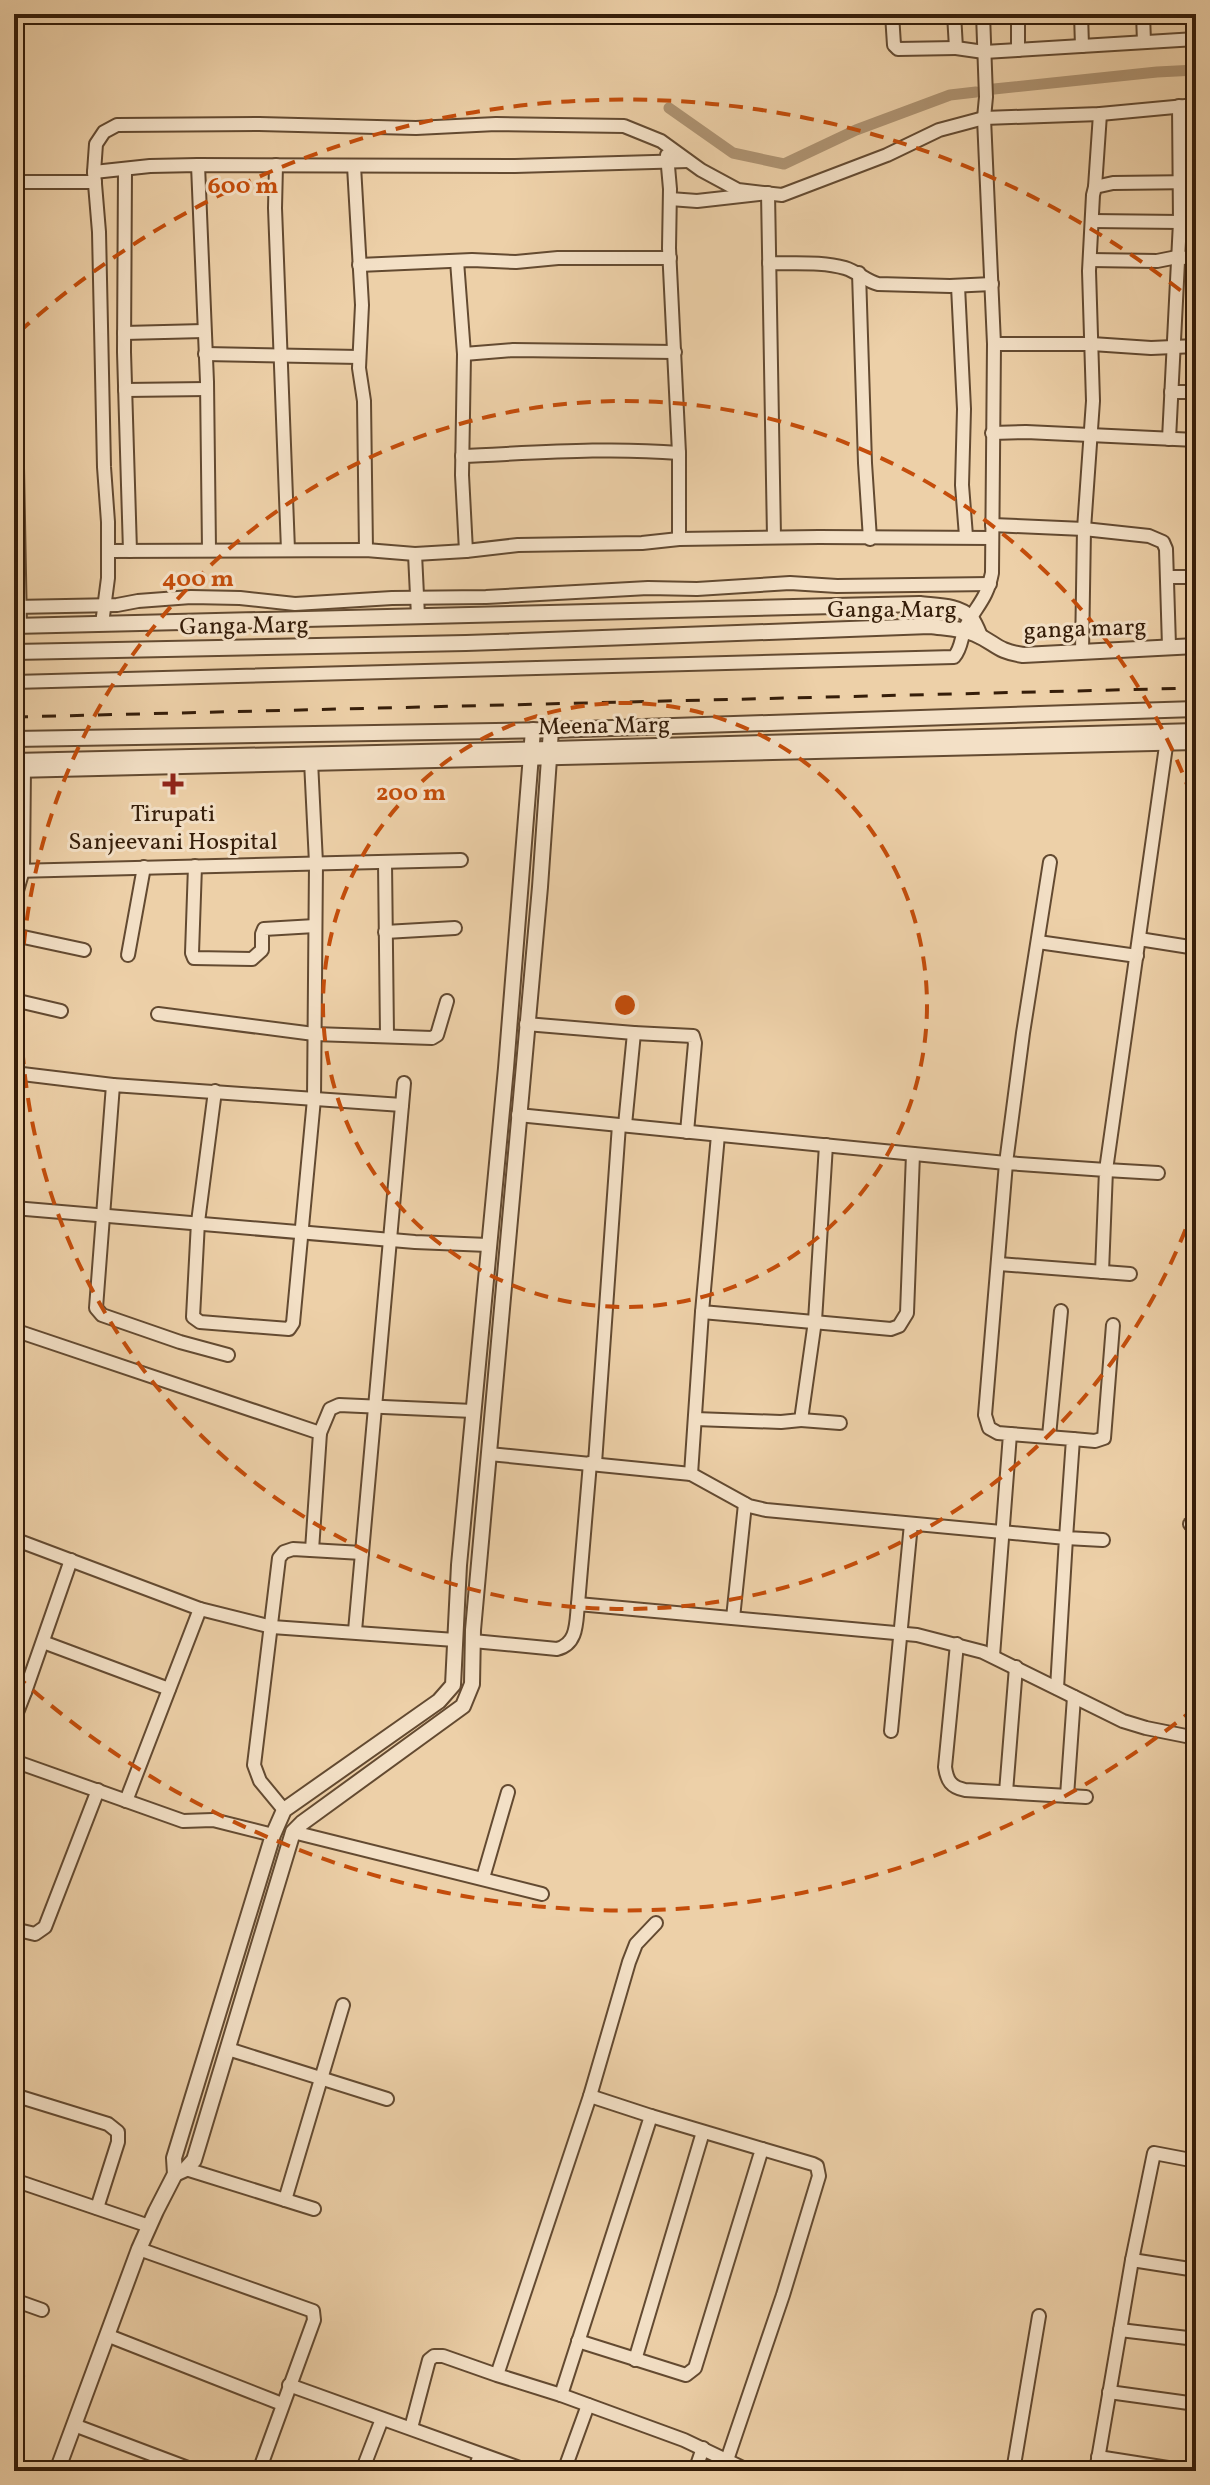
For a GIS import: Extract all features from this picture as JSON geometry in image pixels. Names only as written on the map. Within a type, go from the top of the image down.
[{"type":"street","points":[[892,14],[894,45],[898,49],[956,48],[984,52],[1196,39]]},
{"type":"street","points":[[954,14],[956,48]]},
{"type":"street","points":[[14,682],[954,657],[990,584],[994,344],[984,118],[983,14]]},
{"type":"street","points":[[1018,14],[1018,50]]},
{"type":"street","points":[[1081,14],[1082,46]]},
{"type":"street","points":[[1143,14],[1144,42]]},
{"type":"street","points":[[102,624],[108,551],[99,232],[94,177],[96,144],[104,132],[117,125],[259,124],[416,128],[496,124],[624,126],[666,144],[688,161],[738,190],[782,195],[887,155],[939,130],[984,118],[1100,114],[1196,105]]},
{"type":"street","points":[[1169,439],[1180,222],[1179,106]]},
{"type":"street","points":[[1082,652],[1084,529],[1093,401],[1090,260],[1100,114]]},
{"type":"street","points":[[666,144],[679,453],[679,539]]},
{"type":"street","points":[[14,182],[94,177],[125,169],[198,165],[515,166],[688,161]]},
{"type":"street","points":[[198,165],[207,389],[209,549]]},
{"type":"street","points":[[276,165],[288,550]]},
{"type":"street","points":[[354,166],[362,305],[359,368],[364,401],[366,550]]},
{"type":"street","points":[[125,169],[124,333],[130,551]]},
{"type":"street","points":[[1095,187],[1113,183],[1196,182]]},
{"type":"street","points":[[670,199],[697,201],[768,193]]},
{"type":"street","points":[[768,193],[774,537]]},
{"type":"street","points":[[1092,221],[1180,222]]},
{"type":"street","points":[[359,265],[516,262],[558,258],[670,258]]},
{"type":"street","points":[[1090,260],[1196,259]]},
{"type":"street","points":[[457,261],[464,354],[462,456],[466,551]]},
{"type":"street","points":[[769,263],[833,265],[859,273],[869,282],[878,284],[992,284]]},
{"type":"street","points":[[859,273],[870,539]]},
{"type":"street","points":[[958,286],[966,536]]},
{"type":"street","points":[[14,309],[17,626]]},
{"type":"street","points":[[124,333],[204,331]]},
{"type":"street","points":[[994,344],[1092,344],[1151,348],[1196,346]]},
{"type":"street","points":[[464,354],[513,350],[675,352]]},
{"type":"street","points":[[205,354],[359,357]]},
{"type":"street","points":[[125,390],[207,389]]},
{"type":"street","points":[[1171,392],[1196,392]]},
{"type":"street","points":[[992,433],[1196,440]]},
{"type":"street","points":[[462,456],[591,449],[679,453]]},
{"type":"street","points":[[108,551],[366,550],[415,554],[518,545],[774,537],[870,539],[1084,529],[1163,542],[1166,549],[1169,646]]},
{"type":"street","points":[[415,554],[418,616]]},
{"type":"street","points":[[1167,577],[1196,577]]},
{"type":"street","points":[[17,607],[117,605],[191,597],[295,604],[790,583],[837,586],[990,584]]},
{"type":"street","name":"Ganga Marg","points":[[17,626],[920,604],[951,607],[980,636]]},
{"type":"street","name":"Ganga Marg","points":[[14,652],[466,643],[968,624]]},
{"type":"street","name":"ganga marg","points":[[980,636],[995,648],[1023,655],[1196,646]]},
{"type":"street","name":"Meena Marg","points":[[19,739],[551,730],[1196,709]]},
{"type":"street","points":[[1102,1272],[1106,1170],[1167,738],[1167,710]]},
{"type":"street","points":[[314,2209],[181,2172],[174,2158],[273,1835],[284,1810],[439,1701],[453,1685],[459,1565],[533,730]]},
{"type":"street","points":[[57,2471],[149,2226],[181,2172],[194,2160],[293,1832],[463,1706],[472,1684],[473,1641],[551,730]]},
{"type":"street","name":"Meena Marg","points":[[19,766],[1167,738],[1196,731]]},
{"type":"street","points":[[215,1091],[198,1222],[193,1317],[200,1322],[284,1330],[292,1327],[293,1323],[314,1099],[316,863],[310,735]]},
{"type":"street","points":[[1167,738],[1196,743]]},
{"type":"street","points":[[14,901],[18,871],[19,739]]},
{"type":"street","points":[[18,871],[461,860]]},
{"type":"street","points":[[385,862],[387,1035]]},
{"type":"street","points":[[1050,862],[1006,1163],[985,1419],[989,1428],[1010,1434],[1095,1441],[1104,1438],[1113,1325]]},
{"type":"street","points":[[195,866],[194,958],[252,959],[262,950],[264,929],[315,926]]},
{"type":"street","points":[[128,955],[144,867]]},
{"type":"street","points":[[385,932],[455,928]]},
{"type":"street","points":[[14,935],[84,950]]},
{"type":"street","points":[[1139,939],[1196,948]]},
{"type":"street","points":[[1038,942],[1137,956]]},
{"type":"street","points":[[14,1000],[61,1011]]},
{"type":"street","points":[[158,1014],[314,1034],[432,1038],[437,1035],[447,1001]]},
{"type":"street","points":[[526,1024],[693,1036],[695,1043],[687,1132]]},
{"type":"street","points":[[14,1539],[200,1609],[272,1627],[557,1649],[570,1644],[575,1633],[593,1463],[622,1125],[634,1033]]},
{"type":"street","points":[[14,1073],[113,1085],[402,1105]]},
{"type":"street","points":[[355,1631],[404,1083]]},
{"type":"street","points":[[113,1085],[96,1308],[102,1315],[228,1355]]},
{"type":"street","points":[[518,1115],[1006,1163],[1158,1173]]},
{"type":"street","points":[[691,1474],[718,1135]]},
{"type":"street","points":[[801,1420],[815,1321],[826,1145]]},
{"type":"street","points":[[702,1312],[891,1329],[899,1326],[907,1313],[913,1154]]},
{"type":"street","points":[[14,1208],[488,1245]]},
{"type":"street","points":[[999,1264],[1130,1274]]},
{"type":"street","points":[[1049,1436],[1061,1311]]},
{"type":"street","points":[[14,1330],[320,1433]]},
{"type":"street","points":[[312,1550],[320,1433],[330,1409],[335,1406],[376,1405],[473,1411]]},
{"type":"street","points":[[695,1419],[840,1423]]},
{"type":"street","points":[[993,1656],[1010,1434]]},
{"type":"street","points":[[1057,1688],[1073,1439]]},
{"type":"street","points":[[489,1454],[691,1474],[745,1504],[766,1510],[1103,1540]]},
{"type":"street","points":[[733,1618],[745,1504]]},
{"type":"street","points":[[891,1731],[911,1524]]},
{"type":"street","points":[[284,1810],[260,1781],[254,1765],[279,1558],[293,1549],[362,1553]]},
{"type":"street","points":[[14,1720],[20,1690],[43,1642],[71,1560]]},
{"type":"street","points":[[578,1604],[900,1634],[957,1644],[993,1656],[1134,1724],[1196,1738]]},
{"type":"street","points":[[126,1801],[200,1609]]},
{"type":"street","points":[[43,1642],[169,1689]]},
{"type":"street","points":[[957,1644],[946,1777],[956,1788],[1086,1797]]},
{"type":"street","points":[[1006,1792],[1016,1667]]},
{"type":"street","points":[[1067,1796],[1074,1697]]},
{"type":"street","points":[[14,1761],[183,1821],[213,1820],[273,1835]]},
{"type":"street","points":[[14,1929],[35,1934],[45,1927],[98,1790]]},
{"type":"street","points":[[483,1878],[508,1792]]},
{"type":"street","points":[[293,1832],[542,1894]]},
{"type":"street","points":[[497,2375],[590,2096],[629,1962],[636,1944],[656,1923]]},
{"type":"street","points":[[285,2200],[343,2005]]},
{"type":"street","points":[[228,2049],[387,2099]]},
{"type":"street","points":[[14,2095],[108,2124],[118,2132],[118,2142],[97,2208]]},
{"type":"street","points":[[590,2096],[817,2166],[819,2176],[783,2295],[727,2460]]},
{"type":"street","points":[[561,2395],[651,2116]]},
{"type":"street","points":[[635,2360],[703,2132]]},
{"type":"street","points":[[578,2341],[686,2375],[695,2368],[762,2149]]},
{"type":"street","points":[[1096,2471],[1132,2260],[1154,2153],[1196,2161]]},
{"type":"street","points":[[14,2180],[149,2226]]},
{"type":"street","points":[[139,2249],[313,2311],[314,2320],[259,2471]]},
{"type":"street","points":[[1132,2260],[1196,2270]]},
{"type":"street","points":[[14,2300],[42,2310]]},
{"type":"street","points":[[1013,2471],[1039,2316]]},
{"type":"street","points":[[1120,2330],[1196,2339]]},
{"type":"street","points":[[109,2336],[282,2404]]},
{"type":"street","points":[[411,2428],[429,2360],[434,2356],[443,2356],[561,2395],[703,2448],[749,2471]]},
{"type":"street","points":[[289,2385],[528,2471]]},
{"type":"street","points":[[1109,2392],[1196,2404]]},
{"type":"street","points":[[564,2471],[588,2405]]},
{"type":"street","points":[[362,2471],[382,2419]]},
{"type":"street","points":[[74,2425],[196,2471]]},
{"type":"street","points":[[695,2471],[703,2448]]},
{"type":"street","points":[[474,2471],[480,2455]]},
{"type":"street","points":[[1098,2457],[1187,2471]]},
{"type":"waterway","points":[[994,89],[1196,70]]},
{"type":"waterway","points":[[669,108],[733,153],[784,164],[856,130],[950,95],[976,92]]},
{"type":"railway","points":[[14,717],[1196,688]]},
{"type":"place","name":"Tirupati Sanjeevani Hospital","points":[[173,784]]}]
